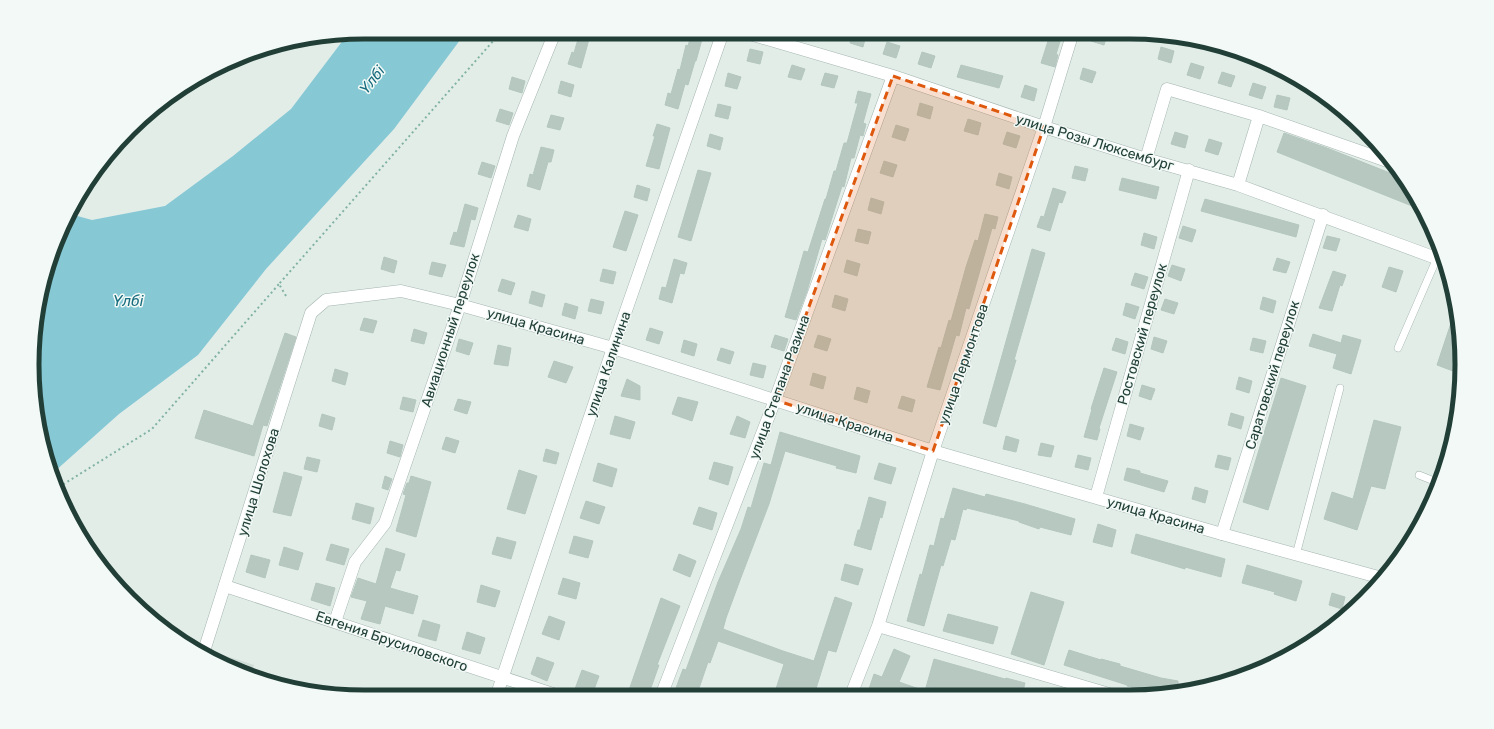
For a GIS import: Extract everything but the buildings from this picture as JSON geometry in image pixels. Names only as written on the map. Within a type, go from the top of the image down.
[{"type":"street","name":"Авиационный переулок","points":[[335,622],[355,562],[385,523],[460,305],[512,136],[552,39]]},
{"type":"street","name":"улица Калинина","points":[[498,690],[613,348],[721,39]]},
{"type":"street","name":"улица Розы Люксембург","points":[[767,39],[893,76],[1044,128],[1238,185],[1323,215],[1438,259]]},
{"type":"street","name":"улица Лермонтова","points":[[853,690],[878,626],[933,451],[1044,128],[1071,39]]},
{"type":"street","name":"улица Степана Разина","points":[[663,690],[775,400],[893,76]]},
{"type":"street","points":[[1146,159],[1167,89],[1259,116],[1383,160]]},
{"type":"street","points":[[1238,185],[1259,116]]},
{"type":"street","name":"Ростовский переулок","points":[[1096,497],[1189,170]]},
{"type":"street","name":"Саратовский переулок","points":[[1222,534],[1323,215]]},
{"type":"street","name":"улица Красина","points":[[311,313],[326,300],[401,291],[460,305],[613,348],[933,451],[1296,555],[1376,576]]},
{"type":"street","name":"улица Шолохова","points":[[205,648],[311,313]]},
{"type":"street","name":"Евгения Брусиловского","points":[[225,586],[540,690]]},
{"type":"street","points":[[878,626],[1096,690]]},
{"type":"lane","points":[[1398,348],[1439,263]]},
{"type":"lane","points":[[1296,555],[1340,388]]},
{"type":"lane","points":[[1419,475],[1433,481]]},
{"type":"path","points":[[62,485],[152,429],[495,39]]},
{"type":"path","points":[[279,284],[286,296]]},
{"type":"highlighted area","points":[[893,76],[1044,127],[933,451],[775,400]]},
{"type":"shaded area","points":[[220,654],[254,665],[253,670],[240,665],[220,655]]},
{"type":"water","name":"Үлбі","points":[[461,39],[394,129],[266,269],[198,355],[119,414],[56,470],[45,428],[42,407],[39,364],[40,343],[45,301],[50,280],[64,240],[76,216],[92,220],[165,206],[233,156],[291,109],[343,40]]}]
